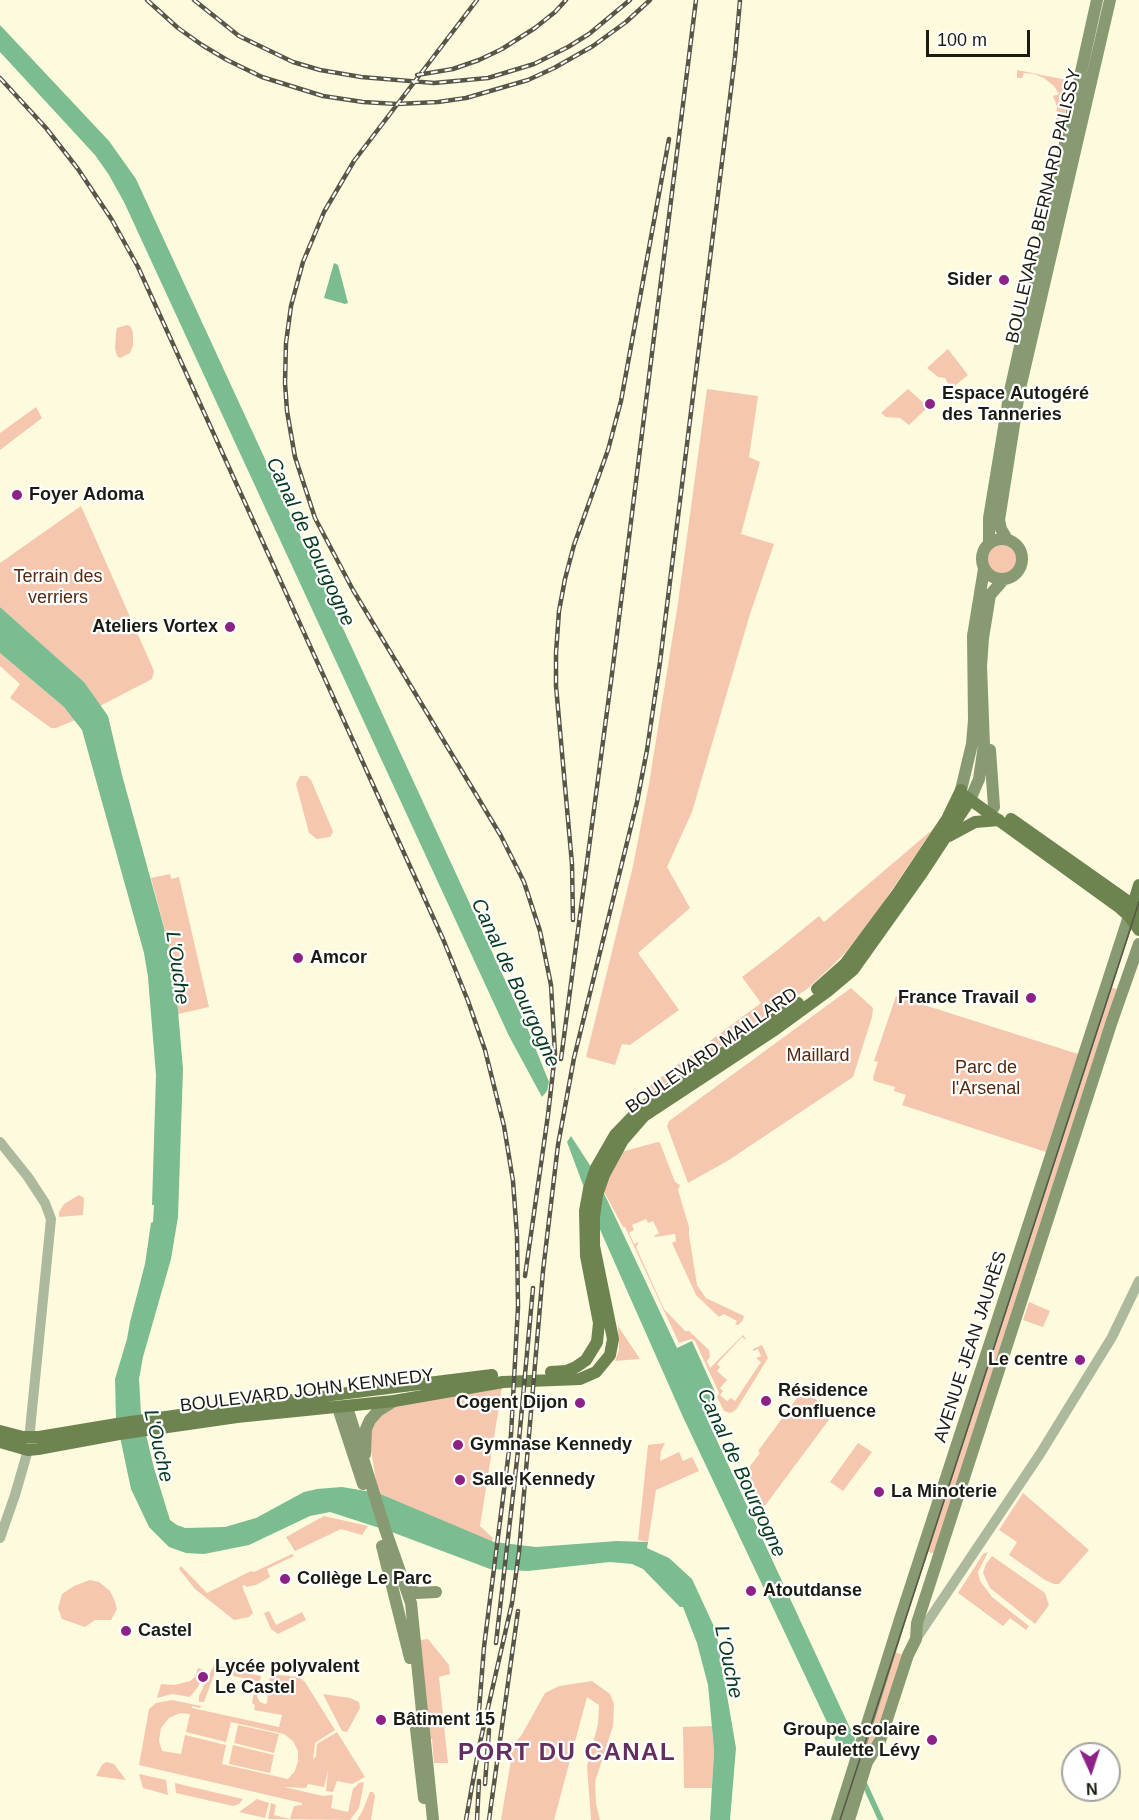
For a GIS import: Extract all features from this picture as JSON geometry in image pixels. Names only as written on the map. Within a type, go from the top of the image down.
[{"type":"main road","name":"BOULEVARD BERNARD PALISSY","points":[[1010,416],[1097,0]]},
{"type":"main road","name":"BOULEVARD BERNARD PALISSY","points":[[1010,416],[1110,0]]},
{"type":"main road","points":[[968,794],[982,770],[985,731],[981,666],[990,595],[1004,579],[1017,573],[1022,563],[1021,551],[1018,546],[1007,539],[1001,530],[999,520],[1010,416]]},
{"type":"main road","points":[[989,542],[989,518],[1010,416]]},
{"type":"main road","points":[[1004,579],[992,577],[984,569],[982,552],[989,542],[998,538],[1007,539]]},
{"type":"main road","points":[[968,794],[974,720],[973,636],[984,569]]},
{"type":"main road","points":[[985,731],[989,748],[994,807]]},
{"type":"main road","points":[[968,794],[994,807],[1134,911],[1139,930]]},
{"type":"main road","points":[[968,794],[999,820],[1134,911]]},
{"type":"main road","name":"BOULEVARD MAILLARD","points":[[554,1376],[586,1360],[597,1342],[599,1323],[593,1268],[584,1241],[584,1218],[589,1189],[596,1168],[615,1135],[641,1108],[663,1098],[849,967],[944,839],[968,794]]},
{"type":"main road","name":"BOULEVARD MAILLARD","points":[[849,967],[954,807],[968,794]]},
{"type":"main road","name":"BOULEVARD MAILLARD","points":[[944,839],[975,822],[999,820]]},
{"type":"main road","name":"AVENUE JEAN JAURÈS","points":[[837,1820],[896,1630],[1134,911],[1139,885]]},
{"type":"main road","name":"AVENUE JEAN JAURÈS","points":[[849,1820],[867,1762],[880,1741],[908,1654],[916,1640],[916,1623],[1139,944]]},
{"type":"main road","name":"BOULEVARD JOHN KENNEDY","points":[[29,1444],[335,1394],[503,1374],[554,1376]]},
{"type":"main road","name":"BOULEVARD JOHN KENNEDY","points":[[144,1425],[280,1412],[342,1412],[487,1384],[554,1376]]},
{"type":"main road","points":[[342,1412],[359,1399],[394,1394],[407,1385]]},
{"type":"main road","points":[[280,1412],[296,1405],[330,1399],[335,1394],[342,1412],[380,1528],[410,1662],[426,1820]]},
{"type":"main road","points":[[369,1492],[364,1461],[366,1429],[378,1411],[394,1401]]},
{"type":"main road","points":[[342,1412],[364,1461]]},
{"type":"main road","points":[[1,1441],[32,1445],[77,1436],[87,1429]]},
{"type":"main road","name":"BOULEVARD JOHN KENNEDY","points":[[29,1444],[55,1435],[87,1429],[118,1429]]},
{"type":"main road","points":[[0,1431],[29,1444]]},
{"type":"main road","points":[[380,1528],[411,1603],[434,1820]]},
{"type":"main road","points":[[404,1583],[417,1593],[436,1592]]},
{"type":"main road","points":[[398,1610],[411,1603]]},
{"type":"main road","points":[[398,1610],[409,1626],[416,1653]]},
{"type":"main road","points":[[896,1630],[909,1634],[916,1640]]},
{"type":"street","points":[[0,1142],[28,1177],[45,1203],[51,1219],[29,1444],[0,1538]]},
{"type":"street","points":[[916,1640],[1040,1454],[1112,1337],[1139,1281]]},
{"type":"street","points":[[32,1419],[46,1432],[55,1435]]},
{"type":"street","points":[[1,1441],[14,1452],[22,1468]]},
{"type":"green space","points":[[1017,70],[1072,81],[1063,122],[1056,121],[1057,107],[1053,96],[1059,94],[1054,86],[1034,74],[1024,73],[1022,78],[1017,78]]},
{"type":"green space","points":[[127,325],[133,332],[133,346],[130,353],[120,358],[115,349],[117,328]]},
{"type":"green space","points":[[948,349],[968,375],[951,389],[945,378],[938,377],[927,368]]},
{"type":"green space","points":[[707,389],[758,396],[749,457],[760,462],[741,534],[774,544],[750,614],[692,812],[667,867],[690,908],[638,953],[679,1010],[630,1045],[622,1044],[615,1065],[586,1057],[633,866],[649,784],[678,603]]},
{"type":"green space","points":[[908,389],[928,407],[909,425],[900,418],[886,417],[881,413]]},
{"type":"green space","points":[[36,407],[42,418],[0,450],[0,433]]},
{"type":"green space","name":"Terrain des verriers","points":[[81,506],[154,671],[152,679],[100,706],[84,682],[0,607],[0,563]]},
{"type":"green space","points":[[1002,543],[1013,548],[1018,559],[1013,570],[1002,575],[991,570],[986,559],[991,548]]},
{"type":"green space","points":[[0,653],[64,707],[75,720],[51,728],[10,698],[20,684],[0,666]]},
{"type":"green space","points":[[300,776],[307,776],[311,780],[333,832],[330,837],[317,839],[309,833],[296,784]]},
{"type":"green space","points":[[933,829],[877,912],[846,952],[831,967],[807,989],[647,1095],[645,1089],[761,1003],[742,977],[819,916],[824,922]]},
{"type":"green space","points":[[170,874],[171,879],[179,877],[209,1007],[178,1014],[174,964],[151,878]]},
{"type":"green space","points":[[1110,987],[1120,990],[936,1554],[926,1551]]},
{"type":"green space","name":"Maillard","points":[[851,988],[873,1008],[853,1077],[729,1160],[688,1183],[667,1126],[669,1121]]},
{"type":"green space","name":"Parc de l'Arsenal","points":[[896,996],[1078,1054],[1046,1152],[902,1105],[906,1095],[894,1091],[895,1087],[874,1081],[873,1077],[878,1062],[874,1061]]},
{"type":"green space","points":[[658,1142],[675,1182],[680,1185],[678,1190],[689,1227],[697,1285],[706,1298],[744,1316],[743,1320],[738,1325],[735,1324],[737,1321],[724,1314],[719,1317],[696,1295],[672,1243],[676,1241],[675,1234],[655,1237],[659,1233],[653,1221],[648,1223],[646,1219],[632,1225],[634,1230],[629,1233],[634,1244],[639,1242],[636,1247],[664,1309],[685,1331],[689,1331],[709,1350],[710,1357],[707,1361],[710,1368],[743,1335],[746,1339],[742,1337],[717,1364],[720,1367],[717,1371],[727,1380],[720,1388],[723,1391],[720,1395],[727,1401],[731,1398],[735,1401],[761,1362],[756,1358],[761,1356],[758,1349],[753,1351],[753,1349],[762,1345],[768,1358],[736,1410],[730,1413],[724,1411],[717,1397],[719,1393],[695,1341],[691,1339],[679,1343],[625,1227],[603,1190],[621,1152]]},
{"type":"green space","points":[[79,1195],[84,1198],[83,1215],[59,1217],[64,1204]]},
{"type":"green space","points":[[1029,1302],[1050,1311],[1043,1327],[1023,1320]]},
{"type":"green space","points":[[618,1326],[640,1359],[615,1361],[619,1350]]},
{"type":"green space","points":[[502,1387],[480,1526],[493,1538],[492,1542],[378,1493],[369,1438],[376,1418],[397,1405]]},
{"type":"green space","points":[[803,1390],[834,1413],[761,1511],[744,1474]]},
{"type":"green space","points":[[665,1443],[660,1461],[679,1452],[683,1461],[692,1457],[699,1471],[656,1490],[648,1542],[638,1540],[648,1445]]},
{"type":"green space","points":[[858,1443],[872,1452],[843,1491],[830,1482]]},
{"type":"green space","points":[[1023,1493],[1089,1550],[1059,1584],[1045,1580],[1009,1555],[1017,1542],[999,1530]]},
{"type":"green space","points":[[324,1516],[368,1526],[362,1535],[341,1529],[295,1551],[286,1537]]},
{"type":"green space","points":[[988,1552],[978,1572],[980,1581],[992,1597],[1029,1626],[1026,1630],[1010,1618],[1003,1626],[958,1593],[983,1554]]},
{"type":"green space","points":[[292,1554],[294,1556],[267,1569],[270,1577],[256,1585],[242,1586],[253,1613],[249,1617],[234,1620],[195,1589],[179,1569],[181,1566],[207,1593]]},
{"type":"green space","points":[[992,1556],[1045,1593],[1049,1605],[1035,1624],[990,1588],[983,1573]]},
{"type":"green space","points":[[90,1580],[99,1582],[110,1591],[117,1609],[111,1620],[95,1620],[85,1627],[62,1619],[58,1608],[62,1594]]},
{"type":"green space","points":[[269,1611],[276,1625],[302,1612],[306,1620],[278,1634],[271,1629],[264,1613]]},
{"type":"green space","points":[[428,1639],[449,1665],[450,1674],[439,1677],[448,1763],[434,1763],[432,1739],[430,1739],[420,1640]]},
{"type":"green space","points":[[894,1652],[904,1655],[875,1745],[867,1758],[860,1756]]},
{"type":"green space","points":[[214,1665],[261,1676],[257,1697],[265,1704],[267,1703],[270,1674],[299,1677],[305,1682],[335,1730],[315,1743],[313,1760],[316,1756],[317,1744],[337,1732],[365,1777],[352,1784],[337,1781],[333,1792],[326,1791],[328,1771],[324,1787],[308,1784],[306,1788],[284,1787],[323,1796],[333,1795],[331,1808],[348,1812],[353,1789],[359,1783],[364,1782],[359,1808],[350,1820],[268,1819],[271,1803],[276,1805],[274,1815],[290,1819],[294,1806],[302,1805],[302,1803],[139,1765],[149,1709],[156,1703],[172,1700],[201,1706],[200,1708],[192,1706],[192,1708],[279,1727],[282,1715],[254,1710],[255,1705],[252,1703],[256,1681],[215,1672],[204,1702],[199,1702],[199,1696]],"holes":[[[180,1713],[190,1714],[186,1732],[226,1742],[231,1722],[284,1734],[293,1741],[298,1751],[295,1771],[288,1779],[222,1764],[226,1745],[185,1735],[181,1754],[162,1751],[159,1741],[161,1728],[169,1718]]]},
{"type":"green space","points":[[198,1668],[204,1670],[198,1687],[190,1697],[172,1694],[157,1698],[161,1684],[175,1685],[190,1681],[195,1677]]},
{"type":"green space","points":[[592,1681],[610,1694],[614,1704],[613,1726],[595,1782],[596,1804],[600,1820],[591,1820],[587,1766],[598,1724],[599,1705],[587,1697],[554,1820],[501,1820],[512,1754],[501,1756],[502,1746],[516,1741],[521,1736],[545,1693],[559,1686]]},
{"type":"green space","points":[[323,1694],[350,1698],[359,1702],[360,1708],[347,1732],[342,1731]]},
{"type":"green space","points":[[238,1725],[279,1734],[274,1753],[234,1743]]},
{"type":"green space","points":[[712,1726],[714,1753],[712,1788],[684,1788],[683,1727]]},
{"type":"green space","points":[[233,1745],[274,1755],[270,1773],[229,1764]]},
{"type":"green space","points":[[106,1762],[114,1764],[126,1780],[96,1776]]},
{"type":"green space","points":[[139,1774],[166,1780],[168,1795],[143,1788]]},
{"type":"green space","points":[[175,1783],[243,1799],[239,1804],[233,1806],[176,1793]]},
{"type":"green space","points":[[370,1792],[373,1792],[375,1796],[371,1820],[357,1820],[362,1812]]},
{"type":"green space","points":[[257,1799],[269,1803],[265,1818],[239,1812]]},
{"type":"shaded area","name":"Canal de Bourgogne","points":[[0,25],[109,141],[136,179],[528,1030],[549,1082],[547,1091],[542,1097],[509,1036],[124,202],[95,155],[0,52]]},
{"type":"shaded area","points":[[334,263],[338,265],[348,303],[345,304],[324,298]]},
{"type":"shaded area","points":[[0,607],[84,682],[108,716],[174,964],[183,1069],[178,1217],[171,1259],[143,1357],[139,1379],[141,1414],[170,1520],[185,1528],[225,1527],[256,1518],[304,1492],[342,1487],[378,1493],[494,1542],[536,1547],[617,1541],[648,1542],[647,1548],[669,1558],[692,1579],[716,1631],[736,1748],[730,1820],[710,1820],[713,1738],[708,1685],[697,1643],[683,1607],[680,1607],[643,1569],[632,1564],[610,1562],[528,1571],[490,1569],[389,1531],[330,1512],[310,1516],[249,1545],[204,1554],[186,1553],[169,1547],[149,1527],[131,1489],[116,1418],[115,1379],[127,1339],[153,1222],[156,1075],[148,977],[144,953],[82,730],[64,707],[0,653]]},
{"type":"shaded area","name":"Canal de Bourgogne","points":[[571,1136],[593,1170],[677,1348],[692,1341],[715,1392],[707,1419],[855,1739],[852,1750],[884,1820],[878,1820],[849,1757],[843,1756],[683,1417],[598,1225],[567,1142]]},
{"type":"tram line","points":[[840,1820],[1139,902]]},
{"type":"railway","points":[[147,0],[178,28],[202,45],[262,77],[323,96],[397,104],[466,98],[528,80],[593,46],[626,22],[650,0]]},
{"type":"railway","points":[[194,0],[239,36],[293,62],[320,70],[361,77],[434,83],[488,78],[534,64],[589,34],[630,0]]},
{"type":"railway","points":[[477,0],[354,161],[324,212],[303,262],[291,306],[286,343],[285,383],[295,457],[315,518],[353,590],[501,836],[524,882],[540,931],[551,985],[555,1054],[525,1276]]},
{"type":"railway","points":[[417,75],[453,69],[502,49],[535,28],[566,0]]},
{"type":"railway","points":[[561,1059],[613,666],[696,0]]},
{"type":"railway","points":[[466,1820],[479,1747],[512,1603],[519,1552],[543,1271],[558,1145],[574,1058],[637,802],[647,750],[660,662],[735,57],[740,0]]},
{"type":"railway","points":[[0,78],[46,128],[78,169],[112,220],[138,267],[443,939],[485,1050],[504,1126],[513,1181],[517,1236],[518,1307],[511,1435],[484,1647],[478,1723]]},
{"type":"railway","points":[[573,920],[572,864],[556,686],[559,611],[574,545],[608,450],[621,401],[669,139]]},
{"type":"railway","points":[[496,1643],[518,1451],[533,1288]]},
{"type":"railway","points":[[489,1820],[518,1611]]},
{"type":"railway","points":[[485,1784],[489,1730]]},
{"type":"railway","points":[[477,1820],[479,1781]]},
{"type":"place","name":"Sider","points":[[1004,280]]},
{"type":"place","name":"Espace Autogéré des Tanneries","points":[[930,404]]},
{"type":"place","name":"Foyer Adoma","points":[[17,495]]},
{"type":"place","name":"Ateliers Vortex","points":[[230,627]]},
{"type":"place","name":"Amcor","points":[[298,958]]},
{"type":"place","name":"France Travail","points":[[1031,998]]},
{"type":"place","name":"Le centre","points":[[1080,1360]]},
{"type":"place","name":"Résidence Confluence","points":[[766,1401]]},
{"type":"place","name":"Cogent Dijon","points":[[580,1403]]},
{"type":"place","name":"Gymnase Kennedy","points":[[458,1445]]},
{"type":"place","name":"Salle Kennedy","points":[[460,1480]]},
{"type":"place","name":"La Minoterie","points":[[879,1492]]},
{"type":"place","name":"Collège Le Parc","points":[[285,1579]]},
{"type":"place","name":"Atoutdanse","points":[[751,1591]]},
{"type":"place","name":"Castel","points":[[126,1631]]},
{"type":"place","name":"Lycée polyvalent Le Castel","points":[[203,1677]]},
{"type":"place","name":"Bâtiment 15","points":[[381,1720]]},
{"type":"place","name":"Groupe scolaire Paulette Lévy","points":[[932,1740]]},
{"type":"district","name":"PORT DU CANAL","points":[[567,1753]]},
{"type":"water label","name":"L'Ouche","points":[[177,968]]},
{"type":"water label","name":"L'Ouche","points":[[158,1446]]},
{"type":"water label","name":"L'Ouche","points":[[728,1662]]}]
